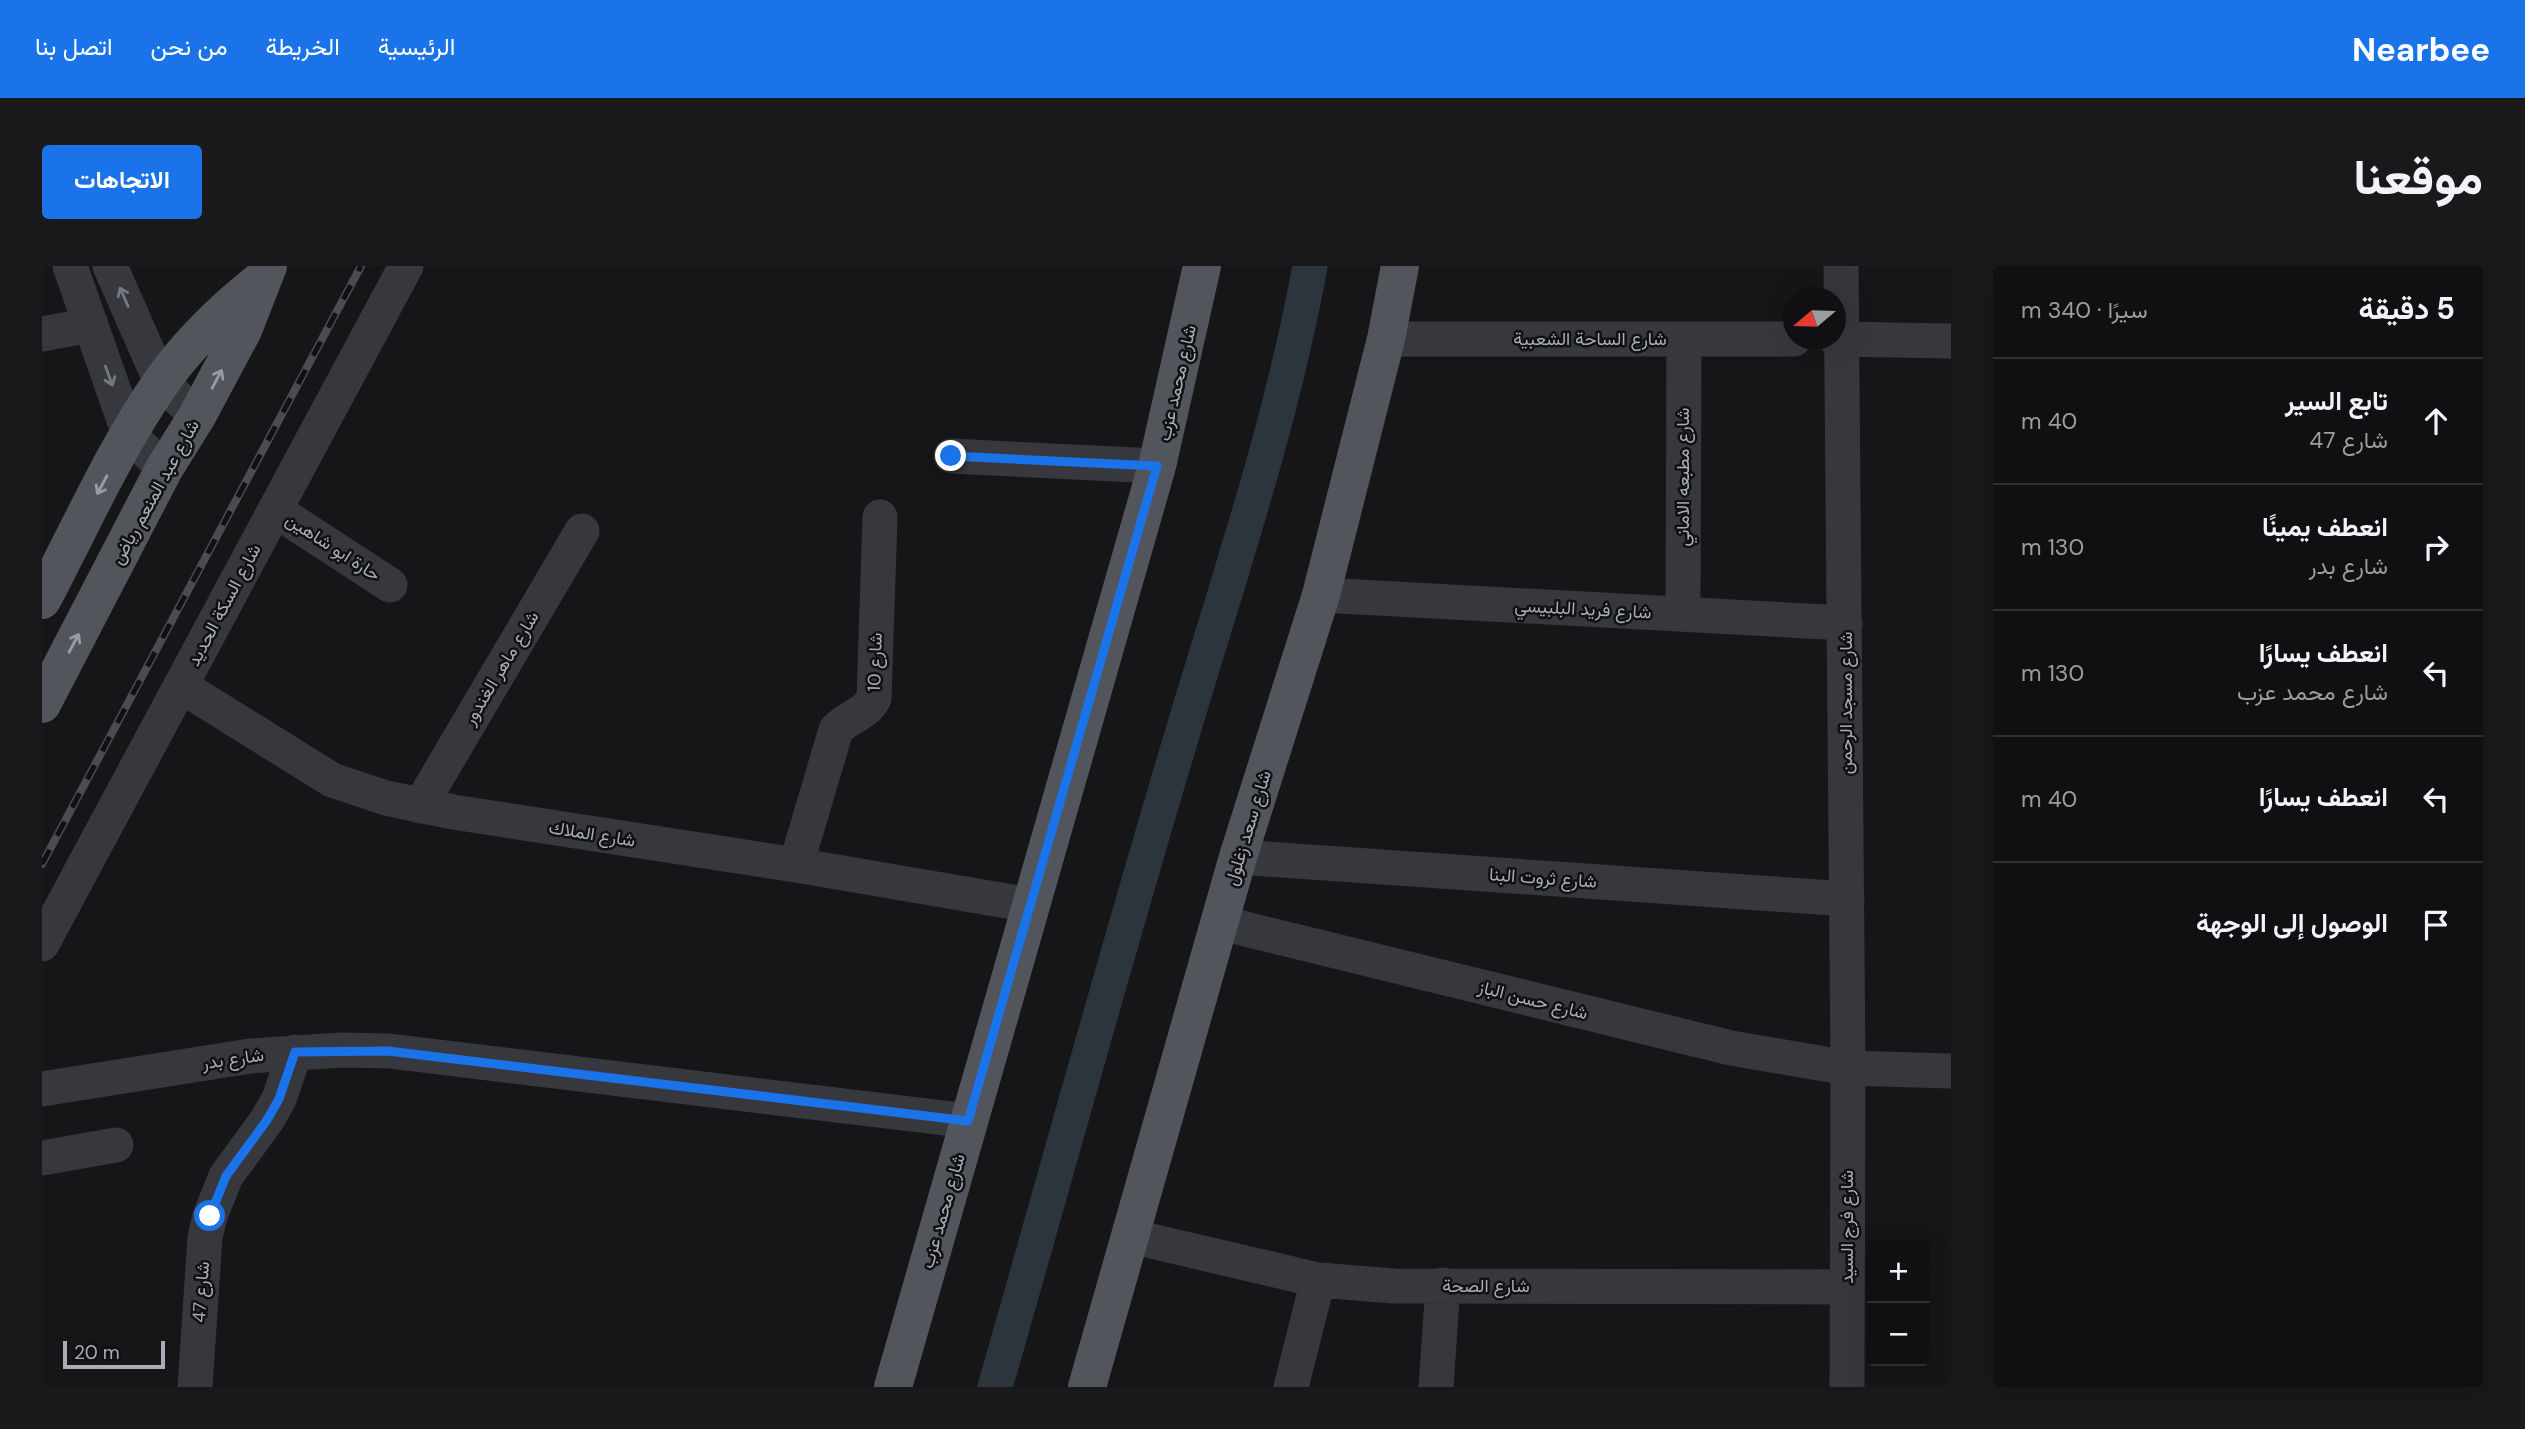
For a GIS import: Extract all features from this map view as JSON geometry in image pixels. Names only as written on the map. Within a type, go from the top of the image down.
[{"type":"main road","name":"شارع محمد عزب","points":[[893,1387],[1157,466],[1202,266]]},
{"type":"main road","name":"شارع سعد زغلول","points":[[1087,1387],[1238,857],[1321,595],[1386,339],[1400,266]]},
{"type":"main road","name":"شارع عبد المنعم رياض","points":[[42,600],[129,434],[161,382],[226,307],[265,272]]},
{"type":"main road","name":"شارع عبد المنعم رياض","points":[[42,704],[164,468],[197,416],[243,330],[265,272]]},
{"type":"street","points":[[69,266],[129,434],[164,468]]},
{"type":"street","points":[[110,266],[161,382],[197,416]]},
{"type":"street","name":"شارع السكة الحديد","points":[[42,944],[406,266]]},
{"type":"street","name":"شارع مسجد الرحمن","points":[[1840,287],[1841,266]]},
{"type":"street","points":[[42,334],[91,325]]},
{"type":"street","name":"شارع الساحة الشعبية","points":[[1386,339],[1783,339]]},
{"type":"street","name":"شارع مطبعه الاماني","points":[[1683,614],[1684,339]]},
{"type":"street","points":[[1846,339],[1951,341]]},
{"type":"street","name":"شارع مسجد الرحمن","points":[[1839,350],[1845,623],[1848,1068]]},
{"type":"street","points":[[951,456],[1157,466]]},
{"type":"street","name":"حارة ابو شاهين","points":[[275,510],[390,585]]},
{"type":"street","name":"شارع 10","points":[[796,866],[836,730],[848,718],[867,709],[874,698],[880,517]]},
{"type":"street","name":"شارع ماهر الغندور","points":[[420,806],[582,531]]},
{"type":"street","name":"شارع فريد البلبيسي","points":[[1321,595],[1845,623]]},
{"type":"street","name":"شارع الملاك","points":[[181,686],[332,780],[386,798],[420,806],[1030,905]]},
{"type":"street","name":"شارع ثروت البنا","points":[[1238,857],[1847,899]]},
{"type":"street","name":"شارع حسن الباز","points":[[1220,923],[1731,1048],[1848,1068],[1951,1071]]},
{"type":"street","name":"شارع بدر","points":[[42,1089],[250,1056],[295,1052],[388,1051],[968,1121]]},
{"type":"street","name":"شارع 47","points":[[195,1387],[205,1237],[210,1216],[226,1176],[279,1099],[295,1052]]},
{"type":"street","name":"شارع فرج السيد","points":[[1847,1387],[1848,1068]]},
{"type":"street","points":[[42,1158],[116,1145]]},
{"type":"street","name":"شارع الصحة","points":[[1130,1236],[1318,1280],[1394,1286],[1847,1287]]},
{"type":"street","points":[[1291,1387],[1318,1280]]},
{"type":"street","points":[[1436,1387],[1443,1286]]},
{"type":"waterway","points":[[995,1387],[1138,885],[1255,494],[1299,323],[1310,266]]},
{"type":"railway","points":[[42,864],[361,266]]},
{"type":"route","points":[[210,1216],[226,1176],[279,1099],[295,1052],[388,1051],[968,1121],[1157,466],[951,456]]}]
